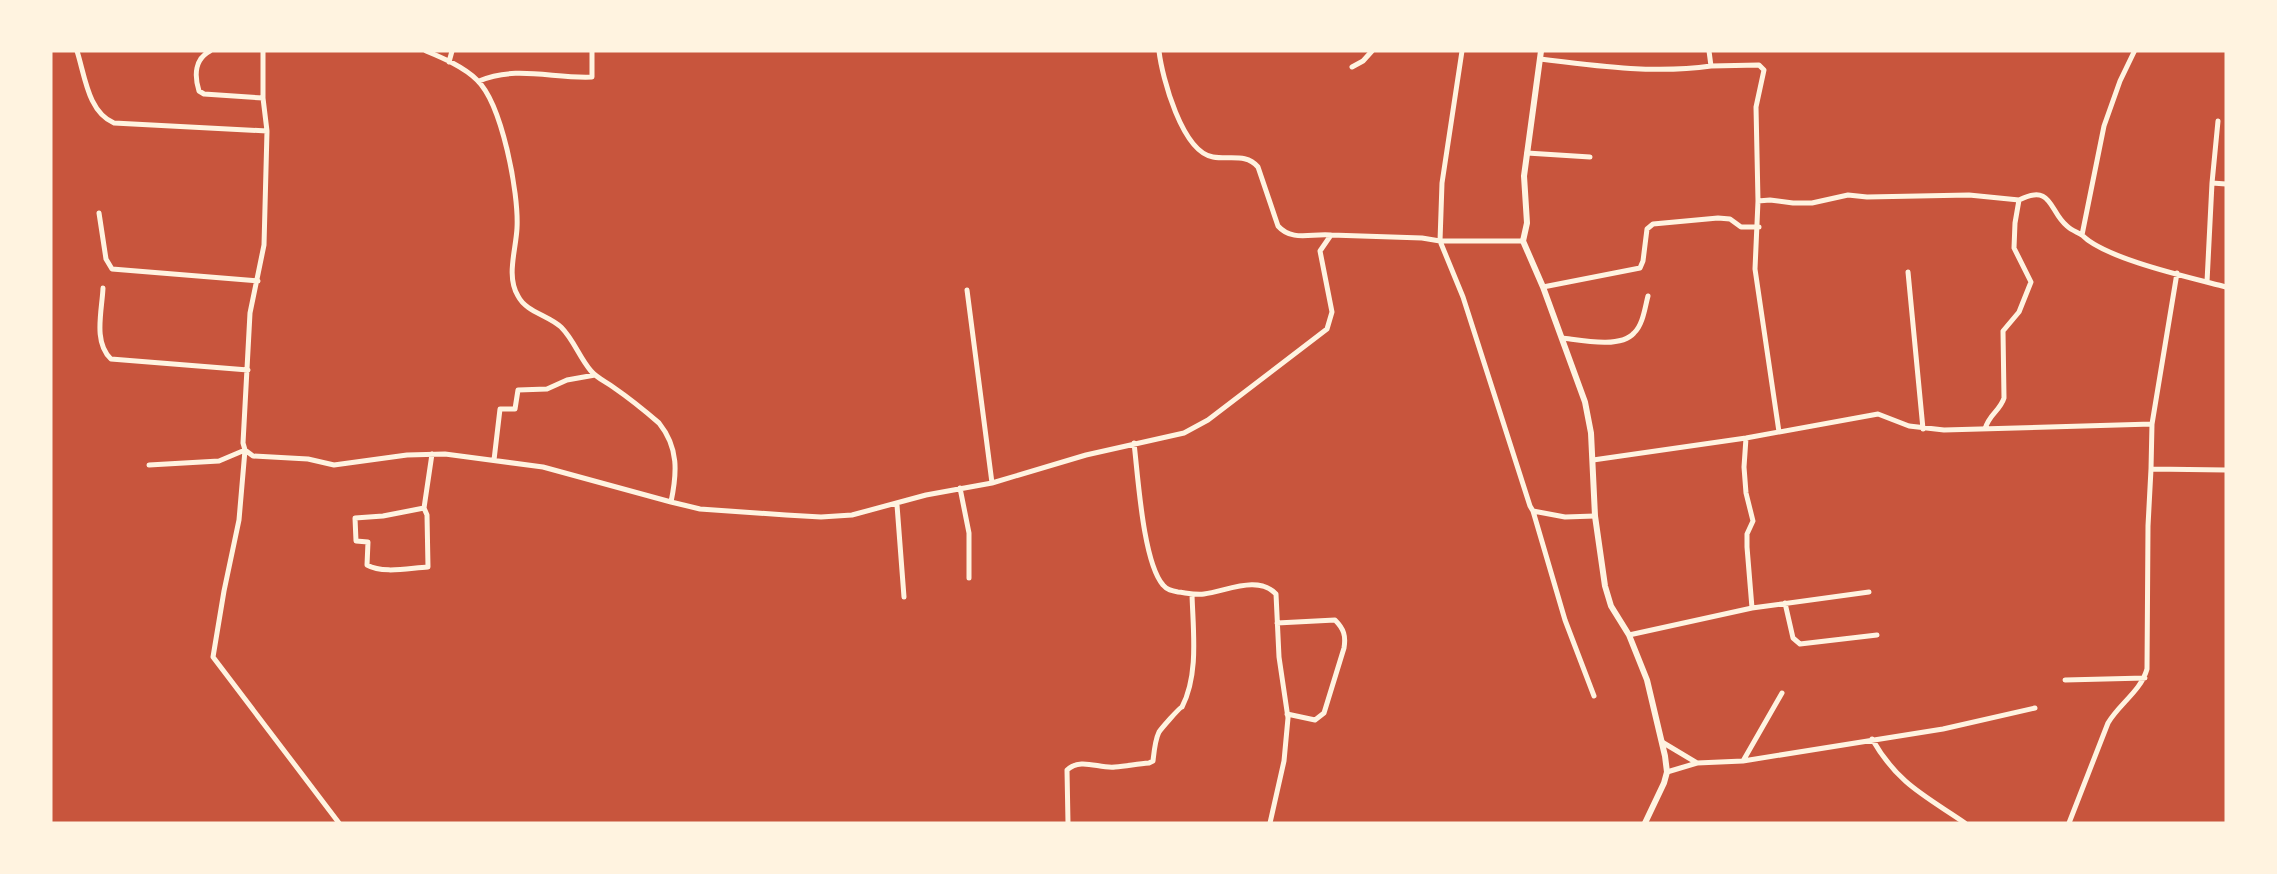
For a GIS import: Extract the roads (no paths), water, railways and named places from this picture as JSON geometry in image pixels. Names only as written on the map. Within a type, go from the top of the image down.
[{"type":"street","points":[[77,51],[95,110],[103,119],[114,123],[267,131]]},
{"type":"street","points":[[263,51],[263,98],[267,131],[264,245],[250,313],[243,443],[245,450],[239,520],[213,657],[339,823]]},
{"type":"street","points":[[426,51],[479,81],[489,99],[510,159],[517,227],[512,271],[513,286],[519,299],[568,334],[595,375],[650,415],[667,432],[677,466],[671,502]]},
{"type":"street","points":[[449,62],[452,51]]},
{"type":"street","points":[[479,81],[495,76],[529,73],[592,77],[592,51]]},
{"type":"street","points":[[1159,51],[1163,80],[1189,140],[1198,150],[1213,157],[1248,158],[1254,162],[1278,226],[1284,233],[1291,236],[1422,238],[1440,241],[1523,241]]},
{"type":"street","points":[[1352,67],[1373,51]]},
{"type":"street","points":[[1462,51],[1442,183],[1440,241],[1463,297],[1533,511],[1565,620],[1594,696]]},
{"type":"street","points":[[1541,51],[1524,176],[1527,223],[1523,241],[1543,286],[1585,402],[1591,433],[1595,516],[1607,595],[1615,614],[1629,635],[1647,680],[1662,742],[1667,772],[1660,794],[1645,823]]},
{"type":"street","points":[[1709,51],[1711,66]]},
{"type":"street","points":[[206,52],[198,62],[196,77],[199,91],[204,94],[263,98]]},
{"type":"street","points":[[2082,235],[2104,125],[2120,80],[2134,52]]},
{"type":"street","points":[[1540,59],[1640,69],[1759,65],[1764,70],[1756,107],[1759,227],[1755,269],[1779,432]]},
{"type":"street","points":[[2207,282],[2218,121]]},
{"type":"street","points":[[1527,153],[1590,157]]},
{"type":"street","points":[[2212,183],[2226,184]]},
{"type":"street","points":[[1758,201],[1812,203],[1849,195],[1969,195],[2019,200],[2031,195],[2044,197],[2067,226],[2090,241],[2133,261],[2226,287]]},
{"type":"street","points":[[1985,429],[1990,415],[2000,407],[2004,398],[2003,331],[2019,312],[2031,282],[2014,248],[2019,200]]},
{"type":"street","points":[[99,214],[106,258],[112,269],[258,281]]},
{"type":"street","points":[[1543,286],[1640,268],[1647,229],[1653,224],[1718,218],[1730,219],[1741,228],[1759,227]]},
{"type":"street","points":[[245,450],[253,456],[307,459],[334,465],[432,454],[494,460],[543,467],[699,509],[821,517],[852,515],[926,495],[992,483],[1086,455],[1184,433],[1208,420],[1327,329],[1332,312],[1320,251],[1331,235]]},
{"type":"street","points":[[1908,272],[1923,429]]},
{"type":"street","points":[[2069,823],[2109,723],[2145,678],[2147,669],[2152,424],[2177,273]]},
{"type":"street","points":[[103,288],[100,343],[103,352],[111,359],[248,370]]},
{"type":"street","points":[[967,290],[992,483]]},
{"type":"street","points":[[1562,338],[1602,343],[1630,336],[1638,326],[1648,296]]},
{"type":"street","points":[[494,460],[500,409],[515,409],[518,390],[547,389],[567,380],[595,375]]},
{"type":"street","points":[[1593,460],[1746,438],[1878,414],[1923,429],[2152,424]]},
{"type":"street","points":[[1746,438],[1746,492],[1753,521],[1747,534],[1746,547],[1752,608]]},
{"type":"street","points":[[1134,443],[1148,541],[1155,570],[1163,586],[1192,594],[1253,584],[1262,585],[1276,594],[1287,714],[1284,761],[1270,823]]},
{"type":"street","points":[[149,465],[219,461],[245,450]]},
{"type":"street","points":[[424,508],[355,518],[356,541],[368,542],[368,566],[392,569],[428,568],[428,515],[424,508],[432,454]]},
{"type":"street","points":[[2151,469],[2226,470]]},
{"type":"street","points":[[960,488],[969,533],[969,578]]},
{"type":"street","points":[[897,505],[904,597]]},
{"type":"street","points":[[1533,511],[1564,517],[1595,516]]},
{"type":"street","points":[[1629,635],[1752,608],[1870,592]]},
{"type":"street","points":[[1068,823],[1067,770],[1072,765],[1114,768],[1153,761],[1160,731],[1167,725],[1175,709],[1182,707],[1191,683],[1192,594]]},
{"type":"street","points":[[1785,604],[1793,638],[1800,644],[1877,635]]},
{"type":"street","points":[[1277,623],[1335,621],[1346,637],[1324,713],[1315,720],[1287,714]]},
{"type":"street","points":[[2065,680],[2145,678]]},
{"type":"street","points":[[1743,761],[1782,693]]},
{"type":"street","points":[[1667,772],[1697,763],[1743,761],[1872,738],[1942,729],[2035,708]]},
{"type":"street","points":[[1872,738],[1891,769],[1912,788],[1965,823]]},
{"type":"street","points":[[1662,742],[1697,763]]}]
